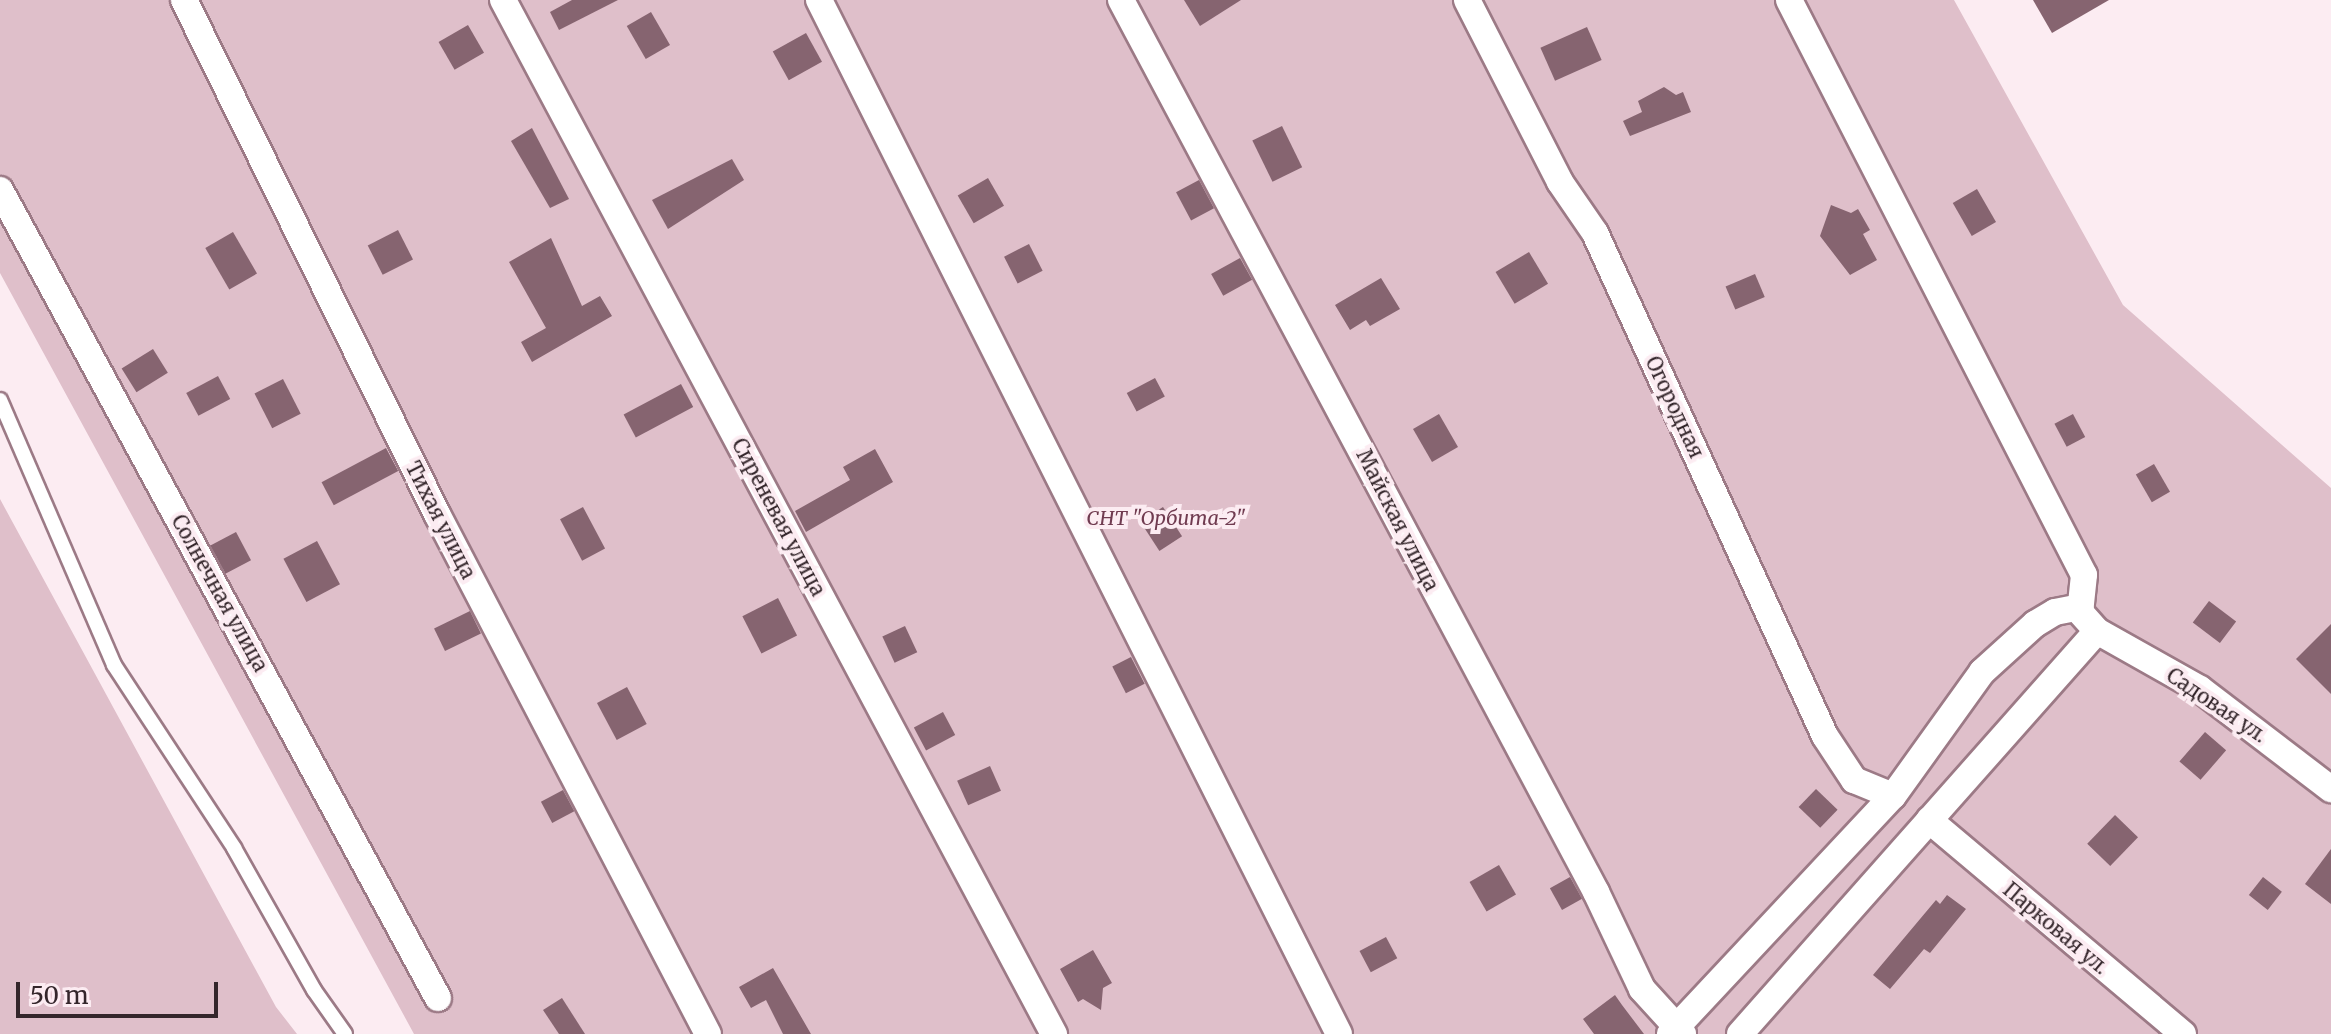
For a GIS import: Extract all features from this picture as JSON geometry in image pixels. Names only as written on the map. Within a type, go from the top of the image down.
[{"type":"street","name":"Тихая улица","points":[[184,0],[437,514],[708,1034]]},
{"type":"street","name":"Сиреневая улица","points":[[503,0],[1054,1034]]},
{"type":"street","points":[[819,0],[1339,1034]]},
{"type":"street","name":"Майская улица","points":[[1121,0],[1596,892],[1642,989],[1676,1032]]},
{"type":"street","name":"Огородная","points":[[1467,0],[1560,182],[1595,233],[1825,736],[1854,780],[1893,796]]},
{"type":"street","points":[[1740,1034],[2097,631],[2081,607],[2084,575],[1789,0]]},
{"type":"street","name":"Солнечная улица","points":[[0,190],[438,998]]},
{"type":"street","points":[[1676,1032],[1893,796],[1982,672],[2035,624],[2055,612],[2081,607]]},
{"type":"street","name":"Садовая ул.","points":[[2097,631],[2200,689],[2331,789]]},
{"type":"street","name":"Парковая ул.","points":[[1929,820],[2183,1034]]},
{"type":"lane","points":[[0,400],[114,665],[234,848],[314,990],[345,1034]]},
{"type":"green space","name":"СНТ \"Орбита-2\"","points":[[0,0],[1954,0],[2123,305],[2331,488],[2331,1034],[414,1034],[0,273]]},
{"type":"green space","points":[[0,499],[276,1007],[297,1034],[0,1034]]},
{"type":"building","points":[[572,0],[618,0],[559,30],[550,12]]},
{"type":"building","points":[[1184,0],[1241,0],[1200,26]]},
{"type":"building","points":[[2033,0],[2109,0],[2052,33]]},
{"type":"building","points":[[651,12],[670,45],[646,59],[627,26]]},
{"type":"building","points":[[468,25],[484,53],[455,70],[439,42]]},
{"type":"building","points":[[1587,27],[1602,60],[1555,81],[1540,48]]},
{"type":"building","points":[[806,33],[822,62],[789,80],[773,51]]},
{"type":"building","points":[[1664,87],[1676,95],[1683,92],[1691,112],[1630,136],[1623,121],[1642,112],[1638,101]]},
{"type":"building","points":[[1282,126],[1302,167],[1273,182],[1252,140]]},
{"type":"building","points":[[532,128],[569,199],[550,208],[511,141]]},
{"type":"building","points":[[732,159],[744,180],[668,229],[652,200]]},
{"type":"building","points":[[988,178],[1004,206],[974,223],[958,196]]},
{"type":"building","points":[[1199,180],[1214,208],[1191,220],[1176,192]]},
{"type":"building","points":[[1977,189],[1996,222],[1972,236],[1953,203]]},
{"type":"building","points":[[1831,205],[1851,213],[1858,209],[1870,230],[1863,234],[1877,260],[1850,275],[1820,236]]},
{"type":"building","points":[[398,230],[413,259],[383,275],[368,245]]},
{"type":"building","points":[[233,232],[257,274],[229,290],[205,248]]},
{"type":"building","points":[[551,238],[582,306],[600,296],[612,316],[532,362],[521,342],[546,328],[509,262]]},
{"type":"building","points":[[1029,244],[1043,271],[1018,283],[1004,257]]},
{"type":"building","points":[[1529,252],[1548,284],[1515,304],[1496,272]]},
{"type":"building","points":[[1240,258],[1252,280],[1223,296],[1211,274]]},
{"type":"building","points":[[1755,274],[1765,297],[1735,310],[1726,287]]},
{"type":"building","points":[[1381,278],[1400,309],[1370,326],[1366,320],[1350,330],[1335,305]]},
{"type":"building","points":[[153,349],[168,373],[136,392],[122,369]]},
{"type":"building","points":[[218,376],[230,399],[198,416],[186,393]]},
{"type":"building","points":[[1155,378],[1165,397],[1137,412],[1127,393]]},
{"type":"building","points":[[283,379],[301,414],[272,428],[254,394]]},
{"type":"building","points":[[681,384],[693,407],[636,437],[624,415]]},
{"type":"building","points":[[1439,414],[1458,447],[1432,462],[1413,429]]},
{"type":"building","points":[[2073,414],[2085,437],[2067,447],[2054,424]]},
{"type":"building","points":[[386,448],[398,471],[334,505],[322,482]]},
{"type":"building","points":[[875,449],[893,482],[806,532],[795,511],[850,480],[843,467]]},
{"type":"building","points":[[2154,464],[2170,492],[2152,502],[2136,474]]},
{"type":"building","points":[[583,507],[605,548],[582,561],[560,519]]},
{"type":"building","points":[[1163,507],[1182,536],[1159,551],[1140,522]]},
{"type":"building","points":[[236,532],[251,560],[225,574],[210,546]]},
{"type":"building","points":[[317,541],[340,584],[306,602],[283,559]]},
{"type":"building","points":[[778,598],[797,635],[761,654],[742,616]]},
{"type":"building","points":[[2209,601],[2236,621],[2220,643],[2193,623]]},
{"type":"building","points":[[470,611],[481,633],[445,651],[434,629]]},
{"type":"building","points":[[2331,624],[2331,694],[2296,659]]},
{"type":"building","points":[[905,626],[917,652],[895,663],[882,637]]},
{"type":"building","points":[[1131,657],[1145,684],[1126,693],[1112,667]]},
{"type":"building","points":[[627,687],[647,724],[617,740],[597,703]]},
{"type":"building","points":[[943,712],[955,735],[926,750],[914,727]]},
{"type":"building","points":[[2205,732],[2226,750],[2201,780],[2179,761]]},
{"type":"building","points":[[990,766],[1001,791],[968,805],[957,781]]},
{"type":"building","points":[[1816,789],[1838,810],[1820,828],[1799,807]]},
{"type":"building","points":[[563,790],[574,811],[552,823],[541,802]]},
{"type":"building","points":[[2115,815],[2138,837],[2110,866],[2087,844]]},
{"type":"building","points":[[2331,849],[2331,904],[2305,884]]},
{"type":"building","points":[[1499,865],[1516,894],[1487,911],[1470,882]]},
{"type":"building","points":[[1570,877],[1582,899],[1562,910],[1550,888]]},
{"type":"building","points":[[2263,877],[2282,892],[2268,910],[2249,895]]},
{"type":"building","points":[[1947,895],[1966,909],[1930,953],[1924,949],[1890,989],[1873,975],[1936,900],[1940,904]]},
{"type":"building","points":[[1386,937],[1397,958],[1371,972],[1360,951]]},
{"type":"building","points":[[1093,950],[1112,983],[1103,988],[1101,1010],[1083,999],[1078,1002],[1060,969]]},
{"type":"building","points":[[773,968],[811,1034],[783,1034],[766,1000],[751,1008],[739,987]]},
{"type":"building","points":[[1615,995],[1644,1034],[1594,1034],[1583,1019]]},
{"type":"building","points":[[562,998],[585,1034],[559,1034],[543,1010]]}]
